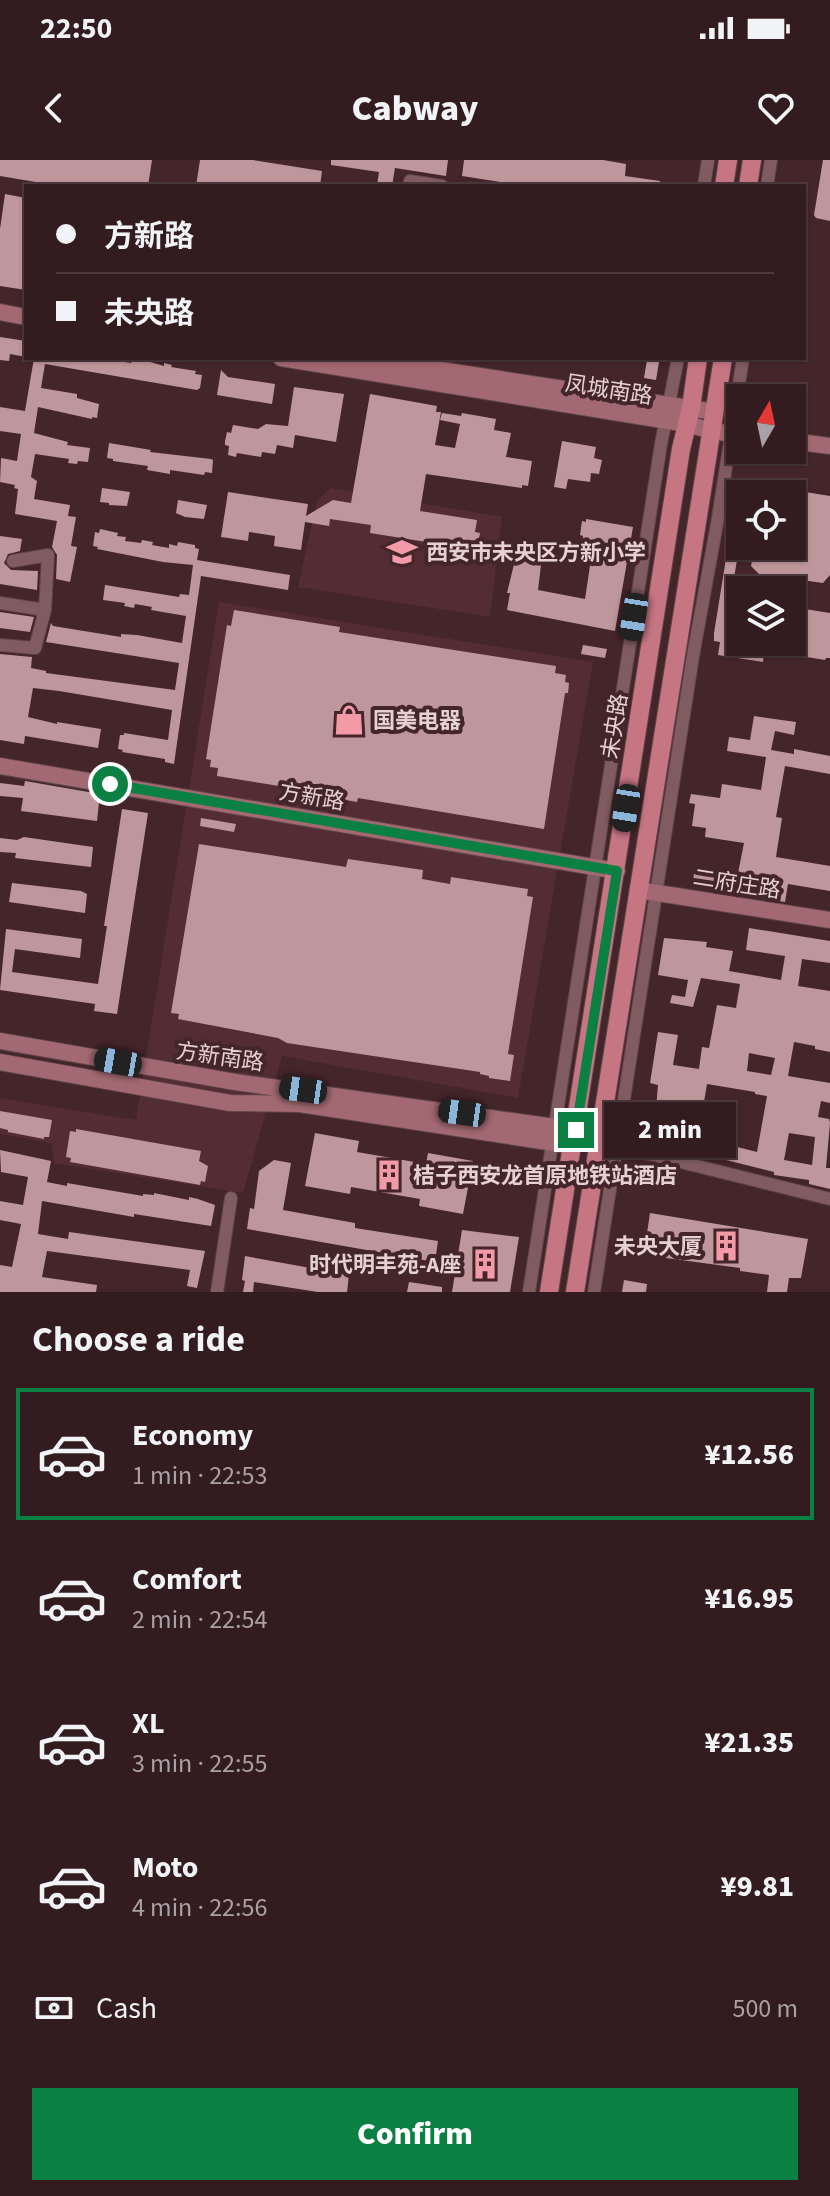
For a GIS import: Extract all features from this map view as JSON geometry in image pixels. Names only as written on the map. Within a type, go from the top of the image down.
[{"type":"main road","points":[[724,184],[728,160]]},
{"type":"main road","points":[[748,184],[752,160]]},
{"type":"main road","name":"未央路","points":[[549,1292],[698,360]]},
{"type":"main road","points":[[575,1292],[608,1144],[723,360]]},
{"type":"street","points":[[704,184],[708,160]]},
{"type":"street","points":[[767,184],[771,160]]},
{"type":"street","points":[[409,184],[410,181],[429,184]]},
{"type":"street","points":[[0,302],[24,306]]},
{"type":"street","points":[[0,312],[24,317]]},
{"type":"street","name":"凤城南路","points":[[295,360],[689,416],[715,412]]},
{"type":"street","name":"凤城南路","points":[[387,360],[668,413]]},
{"type":"street","points":[[529,1292],[678,360]]},
{"type":"street","points":[[741,384],[743,360]]},
{"type":"street","name":"凤城南路","points":[[689,416],[712,431],[726,433]]},
{"type":"street","points":[[806,443],[830,446]]},
{"type":"street","points":[[647,891],[730,464]]},
{"type":"street","points":[[0,645],[35,648],[45,610],[48,555],[13,561]]},
{"type":"street","points":[[0,603],[45,610]]},
{"type":"street","name":"方新路","points":[[0,766],[617,871]]},
{"type":"street","name":"二府庄路","points":[[647,891],[830,920]]},
{"type":"street","name":"方新南路","points":[[0,1041],[575,1138]]},
{"type":"street","name":"方新南路","points":[[0,1062],[230,1103],[300,1104],[555,1135]]},
{"type":"street","points":[[594,1292],[608,1144],[830,1199]]},
{"type":"street","points":[[217,1292],[231,1198]]},
{"type":"shaded area","name":"西安市未央区方新小学","points":[[331,488],[502,517],[490,617],[298,587],[317,501]]},
{"type":"shaded area","points":[[219,602],[593,662],[518,1098],[282,1056],[243,1193],[54,1163],[51,1143],[0,1134],[0,1098],[136,1120]]},
{"type":"building","points":[[0,160],[152,160],[148,184],[47,184],[0,176]]},
{"type":"building","points":[[200,160],[253,160],[322,171],[320,184],[196,184]]},
{"type":"building","points":[[331,160],[448,160],[446,176],[395,168],[392,184],[377,184],[379,172],[331,165]]},
{"type":"building","points":[[464,160],[603,160],[626,164],[625,176],[660,181],[660,184],[513,184],[462,176]]},
{"type":"building","points":[[823,160],[830,160],[830,221],[814,215]]},
{"type":"building","points":[[5,194],[24,198],[24,290],[0,286],[0,229]]},
{"type":"building","points":[[0,337],[24,341],[24,357],[10,354],[9,361],[0,360]]},
{"type":"building","points":[[34,360],[112,360],[131,363],[132,360],[143,360],[202,375],[197,390],[45,364],[41,388],[77,394],[77,398],[99,404],[97,418],[92,419],[38,407],[34,433],[68,442],[67,445],[90,448],[88,462],[78,461],[77,464],[68,463],[69,459],[35,454],[31,477],[37,481],[34,499],[70,505],[68,516],[76,517],[71,546],[77,547],[70,582],[56,579],[57,555],[52,547],[57,521],[15,514],[18,489],[14,488],[15,485],[0,482],[1,458],[17,461],[21,434],[0,431],[0,407],[25,411]]},
{"type":"building","points":[[647,360],[659,362],[656,380],[644,378]]},
{"type":"building","points":[[221,370],[228,377],[275,384],[272,404],[217,395]]},
{"type":"building","points":[[294,387],[344,394],[336,442],[295,435],[293,448],[277,445],[275,454],[262,452],[261,457],[237,453],[236,457],[228,455],[229,446],[225,445],[225,441],[233,425],[258,429],[266,424],[288,426]]},
{"type":"building","points":[[370,394],[437,406],[436,412],[441,412],[435,445],[455,448],[460,424],[440,420],[442,413],[496,419],[494,430],[511,433],[506,457],[532,461],[528,486],[522,485],[522,488],[426,474],[420,511],[477,520],[475,532],[480,533],[477,550],[370,533],[371,525],[330,519],[329,526],[305,522],[301,550],[274,546],[275,536],[249,532],[248,541],[221,537],[228,492],[308,504],[306,516],[333,500],[351,503]]},
{"type":"building","points":[[562,441],[596,447],[594,458],[602,460],[599,474],[591,473],[590,482],[568,479],[566,489],[554,487]]},
{"type":"building","points":[[109,443],[150,452],[211,459],[212,473],[205,472],[204,475],[170,470],[170,474],[147,470],[148,466],[113,461],[107,458]]},
{"type":"building","points":[[102,488],[130,492],[127,506],[100,502]]},
{"type":"building","points":[[806,492],[830,496],[830,575],[823,583],[806,581],[806,576],[759,574],[751,566],[752,560],[806,560]]},
{"type":"building","points":[[178,500],[207,505],[204,519],[176,513]]},
{"type":"building","points":[[586,519],[633,527],[615,631],[507,610],[510,593],[507,593],[515,560],[535,561],[541,565],[538,590],[585,599],[593,546],[582,544],[582,521],[586,522]]},
{"type":"building","points":[[100,529],[118,533],[117,536],[126,537],[125,541],[141,543],[142,540],[169,548],[169,544],[177,546],[178,542],[195,545],[199,549],[197,560],[290,575],[288,590],[201,576],[174,764],[165,762],[165,759],[118,749],[120,735],[124,733],[168,740],[172,710],[59,691],[33,688],[28,717],[101,729],[98,748],[25,736],[24,744],[0,740],[0,654],[32,657],[31,668],[46,673],[175,690],[179,663],[46,642],[51,623],[53,626],[121,637],[121,634],[137,635],[182,643],[186,616],[151,610],[152,607],[135,604],[134,608],[124,606],[125,603],[103,600],[105,585],[179,597],[180,594],[189,595],[193,565],[97,549],[93,546],[95,532],[99,533]]},
{"type":"building","points":[[0,536],[22,539],[20,551],[8,554],[4,563],[11,570],[38,571],[37,590],[0,584]]},
{"type":"building","points":[[726,559],[737,560],[734,576],[726,576],[726,656],[764,656],[763,662],[718,655],[720,642],[714,641]]},
{"type":"building","points":[[806,609],[830,613],[830,658],[801,656],[806,656]]},
{"type":"building","points":[[234,610],[340,627],[339,632],[556,666],[555,673],[566,675],[565,682],[569,683],[544,829],[358,798],[357,802],[323,796],[323,793],[217,776],[218,768],[210,767],[211,760],[206,759],[227,625],[231,626]]},
{"type":"building","points":[[0,612],[34,617],[30,632],[0,628]]},
{"type":"building","points":[[583,645],[607,649],[605,658],[581,654]]},
{"type":"building","points":[[754,716],[796,722],[794,735],[775,731],[771,750],[794,754],[794,749],[830,756],[830,774],[785,766],[776,817],[782,818],[776,857],[830,866],[830,891],[788,884],[785,902],[692,887],[695,867],[738,873],[744,843],[705,837],[706,828],[692,826],[695,804],[689,803],[691,794],[720,798],[722,784],[761,790],[766,757],[727,751],[729,737],[750,740]]},
{"type":"building","points":[[25,781],[100,794],[97,821],[21,811],[23,798],[0,796],[0,783],[24,786]]},
{"type":"building","points":[[122,809],[148,813],[117,1014],[94,1011],[95,1004],[0,990],[6,929],[82,939],[80,958],[15,949],[12,972],[98,984]]},
{"type":"building","points":[[201,818],[236,824],[234,832],[200,826]]},
{"type":"building","points":[[24,837],[93,847],[91,867],[15,858],[16,853],[0,852],[0,838],[17,840]]},
{"type":"building","points":[[199,844],[346,867],[348,859],[423,870],[422,879],[450,884],[451,877],[528,889],[527,896],[533,897],[508,1054],[514,1055],[510,1081],[489,1078],[480,1072],[287,1043],[278,1038],[178,1019],[179,1014],[171,1013]]},
{"type":"building","points":[[12,883],[81,891],[87,894],[85,913],[9,902]]},
{"type":"building","points":[[749,928],[830,941],[830,963],[802,959],[798,986],[830,991],[830,1052],[794,1042],[788,1076],[830,1083],[830,1103],[821,1101],[818,1117],[829,1119],[830,1123],[826,1168],[830,1168],[830,1189],[809,1184],[809,1180],[774,1175],[774,1172],[686,1150],[690,1135],[757,1152],[767,1096],[707,1084],[702,1114],[724,1118],[722,1128],[663,1118],[664,1110],[656,1109],[658,1085],[650,1083],[658,1032],[678,1035],[673,1065],[699,1069],[702,1047],[709,1048],[717,1005],[736,1008],[740,984],[701,978],[693,1007],[670,1003],[672,995],[685,997],[688,980],[658,975],[664,938],[707,942],[706,947],[733,951],[729,971],[781,980],[785,956],[746,950]],"holes":[[[749,1053],[775,1058],[771,1075],[747,1071]],[[789,1133],[815,1137],[812,1165],[784,1160]]]},
{"type":"building","points":[[0,1111],[52,1120],[49,1137],[44,1139],[0,1128]]},
{"type":"building","points":[[76,1129],[201,1151],[199,1161],[208,1166],[205,1182],[201,1181],[200,1185],[70,1162],[71,1158],[66,1157],[70,1131],[76,1132]]},
{"type":"building","name":"桔子西安龙首原地铁站酒店","points":[[315,1133],[359,1141],[357,1152],[426,1164],[428,1153],[473,1161],[463,1214],[419,1206],[420,1199],[351,1187],[350,1194],[305,1186]]},
{"type":"building","points":[[0,1150],[51,1161],[47,1182],[143,1196],[154,1193],[189,1200],[189,1197],[215,1205],[211,1226],[42,1201],[38,1234],[68,1239],[69,1232],[205,1251],[197,1288],[187,1286],[190,1270],[47,1251],[42,1277],[97,1285],[96,1292],[0,1292],[0,1265],[12,1267],[21,1224],[0,1220],[0,1201],[23,1205],[28,1177],[1,1172]]},
{"type":"building","points":[[274,1160],[291,1163],[283,1210],[355,1223],[355,1228],[438,1241],[435,1262],[247,1229],[250,1208],[254,1209],[259,1171]]},
{"type":"building","name":"未央大厦","points":[[650,1213],[808,1239],[801,1278],[789,1278],[787,1292],[767,1292],[769,1275],[644,1253]]},
{"type":"building","name":"时代明丰苑-A座","points":[[462,1230],[519,1237],[510,1292],[452,1292]]},
{"type":"building","points":[[245,1256],[349,1275],[347,1292],[318,1292],[254,1282],[253,1292],[243,1292]]},
{"type":"building","points":[[624,1280],[647,1284],[646,1292],[622,1292]]},
{"type":"building","points":[[409,1282],[442,1287],[442,1292],[407,1292]]},
{"type":"place","name":"西安市未央区方新小学","points":[[402,552]]},
{"type":"place","name":"国美电器","points":[[349,720]]},
{"type":"place","name":"桔子西安龙首原地铁站酒店","points":[[389,1175]]},
{"type":"place","name":"未央大厦","points":[[726,1246]]},
{"type":"place","name":"时代明丰苑-A座","points":[[485,1264]]},
{"type":"route","points":[[110,784],[617,871],[576,1130]]}]
